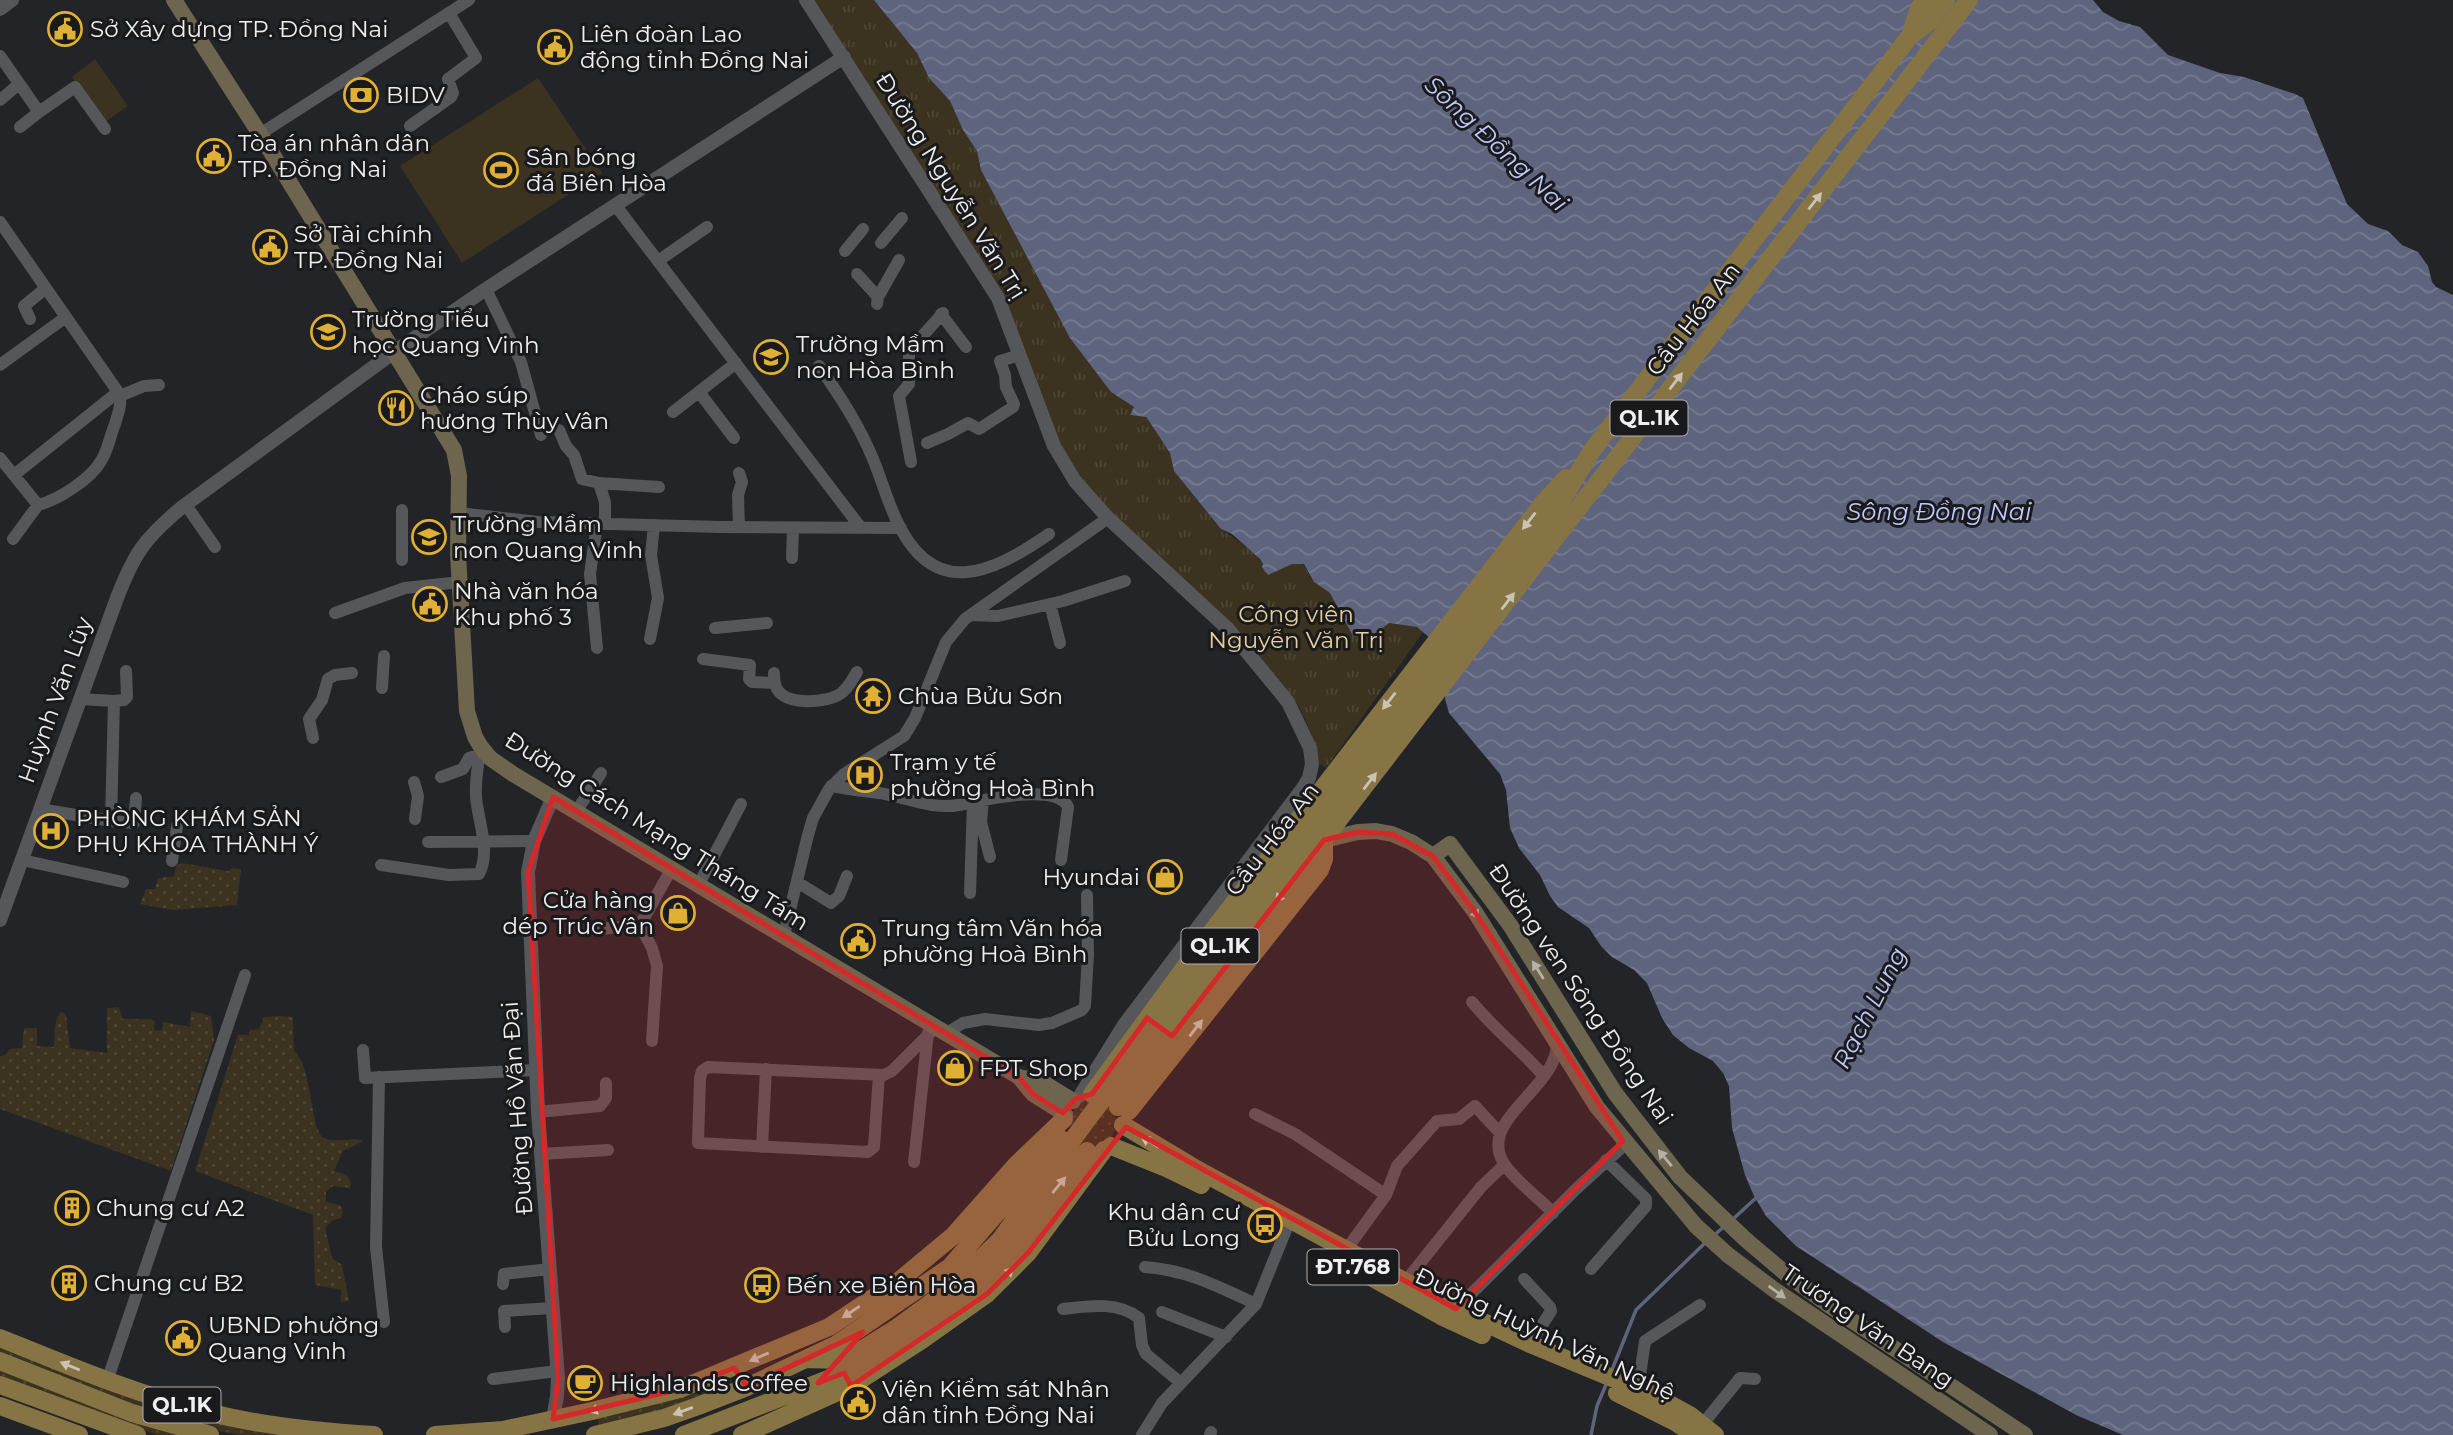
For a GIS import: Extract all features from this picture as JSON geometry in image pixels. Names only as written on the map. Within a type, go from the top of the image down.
[{"type":"main road","name":"Đường Cách Mạng Tháng Tám","points":[[174,0],[260,134],[454,450],[459,476],[460,582],[467,711],[480,751],[936,1031],[1019,1077],[1044,1083],[1074,1110]]},
{"type":"main road","name":"Cầu Hóa An","points":[[1909,36],[1919,8],[1926,0]]},
{"type":"main road","name":"Cầu Hóa An","points":[[1147,1018],[1544,502],[1591,452],[1909,36],[1929,22],[1946,0]]},
{"type":"main road","name":"Cầu Hóa An","points":[[1326,838],[1969,0]]},
{"type":"main road","name":"Cầu Hóa An","points":[[847,1368],[938,1299],[972,1270],[1000,1240],[1087,1120],[1557,508],[1591,452]]},
{"type":"main road","points":[[1326,838],[1376,831],[1392,834],[1433,856],[1475,912],[1594,1104]]},
{"type":"main road","name":"QL.1K","points":[[1121,1117],[1172,1036],[1326,838]]},
{"type":"main road","name":"QL.1K","points":[[1121,1117],[1172,1059],[1320,870],[1326,838]]},
{"type":"main road","name":"Đường ven Sông Đồng Nai","points":[[1433,856],[1450,844],[1510,925],[1615,1093],[1680,1177],[1785,1273],[1830,1306],[2025,1435]]},
{"type":"main road","points":[[1147,1018],[1172,1036]]},
{"type":"main road","name":"QL.1K","points":[[595,1435],[664,1418],[747,1387],[837,1344],[950,1267],[1074,1110],[1119,1045],[1147,1018]]},
{"type":"main road","points":[[1105,1096],[1121,1117],[1119,1137],[1100,1149],[1071,1142],[1074,1110],[1105,1096]]},
{"type":"main road","name":"Trương Văn Bang","points":[[1594,1104],[1696,1226],[1723,1251],[1819,1322],[1990,1435]]},
{"type":"main road","name":"QL.1K","points":[[435,1435],[553,1427],[592,1411],[680,1389],[829,1327],[900,1280],[953,1236],[1016,1165],[1074,1110]]},
{"type":"main road","name":"Đường Huỳnh Văn Nghệ","points":[[1121,1117],[1198,1170],[1405,1282],[1607,1382],[1657,1412],[1704,1432]]},
{"type":"main road","name":"QL.1K","points":[[684,1435],[818,1384],[847,1368],[922,1340],[987,1294],[1028,1253],[1100,1149]]},
{"type":"main road","name":"Đường Huỳnh Văn Nghệ","points":[[1100,1149],[1192,1180],[1441,1316],[1607,1382],[1653,1395],[1704,1432]]},
{"type":"main road","name":"QL.1K","points":[[0,1338],[107,1381],[213,1413],[276,1426],[374,1435]]},
{"type":"main road","name":"QL.1K","points":[[806,1359],[847,1368]]},
{"type":"main road","name":"QL.1K","points":[[0,1361],[132,1413],[210,1435]]},
{"type":"main road","points":[[734,1368],[747,1387]]},
{"type":"main road","name":"QL.1K","points":[[742,1435],[774,1429],[847,1368]]},
{"type":"main road","name":"QL.1K","points":[[0,1385],[136,1435]]},
{"type":"main road","points":[[0,1406],[79,1435]]},
{"type":"main road","points":[[760,1406],[774,1429]]},
{"type":"street","points":[[0,9],[12,0]]},
{"type":"street","points":[[260,134],[469,0]]},
{"type":"street","name":"Đường Nguyễn Văn Trị","points":[[806,0],[988,280],[998,298],[1054,446],[1075,481],[1108,518],[1228,629],[1288,702],[1310,748],[1312,764],[1303,788],[1119,1045]]},
{"type":"street","points":[[410,126],[452,97],[453,91],[448,79],[476,58],[449,13]]},
{"type":"street","points":[[0,56],[39,112]]},
{"type":"street","name":"Huỳnh Văn Lũy","points":[[0,920],[126,575],[135,556],[151,534],[186,505],[394,352],[486,289],[844,57]]},
{"type":"street","points":[[0,100],[19,84]]},
{"type":"street","points":[[20,127],[75,88],[105,129]]},
{"type":"street","points":[[616,206],[861,528]]},
{"type":"street","points":[[881,243],[902,218]]},
{"type":"street","points":[[0,222],[119,394],[119,412],[100,463],[58,498],[38,505],[13,539]]},
{"type":"street","points":[[658,261],[707,227]]},
{"type":"street","points":[[845,251],[863,229]]},
{"type":"street","points":[[857,274],[877,301],[899,260]]},
{"type":"street","points":[[30,319],[24,306],[46,288]]},
{"type":"street","points":[[486,289],[521,362],[541,435]]},
{"type":"street","points":[[911,462],[899,396],[909,384],[909,351],[942,313],[966,347]]},
{"type":"street","points":[[0,365],[66,317]]},
{"type":"street","points":[[927,443],[968,423],[979,429],[1013,407],[1000,361],[1020,355]]},
{"type":"street","points":[[673,412],[736,363]]},
{"type":"street","points":[[819,366],[858,426],[901,528],[923,559],[960,573],[987,569],[1006,562],[1049,534]]},
{"type":"street","points":[[14,475],[119,394],[144,386],[159,385]]},
{"type":"street","points":[[699,392],[734,438]]},
{"type":"street","points":[[559,430],[566,446],[574,455],[582,480],[659,487]]},
{"type":"street","points":[[0,458],[38,505]]},
{"type":"street","points":[[738,473],[742,482],[738,495],[739,527]]},
{"type":"street","points":[[597,648],[590,574],[605,502],[599,483]]},
{"type":"street","points":[[186,505],[215,547]]},
{"type":"street","points":[[402,510],[402,560]]},
{"type":"street","points":[[460,513],[520,521],[601,524],[901,528]]},
{"type":"street","points":[[784,936],[813,818],[831,786],[904,736],[915,718],[946,642],[952,634],[972,615],[1108,518]]},
{"type":"street","points":[[650,639],[658,598],[651,555],[654,525]]},
{"type":"street","points":[[792,558],[793,528]]},
{"type":"street","points":[[972,615],[998,616],[1050,604],[1125,581]]},
{"type":"street","points":[[335,613],[405,588],[460,582]]},
{"type":"street","points":[[1050,604],[1060,643]]},
{"type":"street","points":[[715,628],[767,623]]},
{"type":"street","points":[[382,688],[384,656]]},
{"type":"street","points":[[703,659],[750,665],[749,679],[752,682],[774,678],[779,692],[786,696],[821,702],[842,693],[858,672]]},
{"type":"street","points":[[80,699],[124,700],[127,697],[126,671]]},
{"type":"street","points":[[313,738],[309,719],[322,700],[328,679],[335,675],[352,673]]},
{"type":"street","points":[[111,821],[114,701]]},
{"type":"street","points":[[441,777],[463,769],[469,758],[480,751]]},
{"type":"street","points":[[382,865],[449,875],[476,875],[481,872],[483,841],[476,797],[480,751]]},
{"type":"street","points":[[576,812],[601,773]]},
{"type":"street","points":[[414,782],[418,796],[415,819]]},
{"type":"street","points":[[831,786],[946,807],[1023,795],[1049,796],[1066,802],[1068,807],[1061,860]]},
{"type":"street","name":"Đường Hồ Văn Đại","points":[[552,797],[534,841],[528,872],[538,1112],[557,1371],[553,1427]]},
{"type":"street","points":[[40,809],[134,824],[136,799]]},
{"type":"street","points":[[978,801],[990,857]]},
{"type":"street","points":[[970,893],[978,801]]},
{"type":"street","points":[[699,884],[741,804]]},
{"type":"street","points":[[172,861],[177,825]]},
{"type":"street","points":[[428,842],[534,841]]},
{"type":"street","points":[[22,860],[122,882]]},
{"type":"street","points":[[640,925],[672,868]]},
{"type":"street","points":[[797,882],[831,902],[839,896],[846,876]]},
{"type":"street","points":[[879,1075],[872,1150],[858,1153],[698,1143],[700,1078],[702,1071],[712,1066],[879,1075],[890,1073],[936,1031],[985,1018],[1039,1025],[1052,1023],[1082,1010],[1085,1006],[1088,954],[1087,895]]},
{"type":"street","points":[[590,930],[640,925]]},
{"type":"street","points":[[640,925],[653,948],[657,967],[652,1041]]},
{"type":"street","points":[[107,1381],[245,975]]},
{"type":"street","points":[[1528,988],[1555,1028],[1558,1046],[1553,1063],[1499,1132],[1498,1149],[1504,1165],[1553,1213]]},
{"type":"street","points":[[1472,1002],[1497,1032],[1521,1051],[1544,1076]]},
{"type":"street","points":[[914,1162],[936,1031]]},
{"type":"street","points":[[363,1050],[364,1077],[536,1070]]},
{"type":"street","points":[[762,1147],[766,1069]]},
{"type":"street","points":[[379,1077],[376,1247],[384,1322]]},
{"type":"street","points":[[538,1112],[597,1108],[606,1098],[606,1083]]},
{"type":"street","points":[[1456,1309],[1621,1148],[1623,1141],[1594,1104]]},
{"type":"street","points":[[1346,1250],[1386,1195],[1397,1166],[1437,1121],[1459,1119],[1475,1107],[1499,1132]]},
{"type":"street","points":[[1255,1114],[1294,1134],[1386,1195]]},
{"type":"street","points":[[541,1154],[608,1150]]},
{"type":"street","points":[[1591,1269],[1646,1206],[1646,1199],[1641,1192],[1606,1160]]},
{"type":"street","points":[[1405,1282],[1481,1187],[1504,1165]]},
{"type":"street","points":[[1142,1435],[1162,1403],[1256,1304],[1286,1230]]},
{"type":"street","points":[[1144,1267],[1171,1269],[1188,1274],[1256,1304]]},
{"type":"street","points":[[503,1284],[504,1273],[550,1269]]},
{"type":"street","points":[[1524,1279],[1551,1311],[1530,1344]]},
{"type":"street","points":[[1063,1309],[1105,1305],[1134,1314],[1139,1318],[1142,1345],[1146,1354],[1181,1383]]},
{"type":"street","points":[[1638,1389],[1645,1340],[1700,1305]]},
{"type":"street","points":[[505,1327],[503,1311],[553,1308]]},
{"type":"street","points":[[1163,1312],[1226,1337]]},
{"type":"street","points":[[493,1379],[557,1371]]},
{"type":"street","points":[[1704,1432],[1740,1378],[1755,1379]]},
{"type":"highlighted area","points":[[553,797],[1019,1077],[1033,1094],[1063,1113],[1075,1099],[1092,1094],[1147,1018],[1172,1036],[1324,840],[1358,832],[1392,834],[1433,856],[1475,912],[1623,1141],[1456,1309],[1126,1127],[1028,1253],[987,1294],[851,1386],[844,1373],[818,1383],[863,1332],[747,1387],[734,1368],[680,1389],[553,1419],[558,1378],[528,872]]},
{"type":"green space","name":"Công viên Nguyễn Văn Trị","points":[[814,0],[874,0],[917,53],[929,78],[950,101],[963,130],[977,151],[981,170],[1111,392],[1134,407],[1130,415],[1146,417],[1170,453],[1174,471],[1221,529],[1255,553],[1263,564],[1302,563],[1314,582],[1330,593],[1341,609],[1370,637],[1389,623],[1417,627],[1424,631],[1326,768],[1317,762],[1312,735],[1298,704],[1260,657],[1112,513],[1081,478],[1058,442],[994,280]]},
{"type":"green space","points":[[95,59],[128,106],[105,122],[72,77]]},
{"type":"green space","name":"Sân bóng đá Biên Hòa","points":[[538,78],[602,173],[462,263],[400,166]]},
{"type":"green space","points":[[182,863],[228,871],[233,868],[241,869],[237,905],[173,910],[140,904],[146,889],[155,889],[158,878],[174,876],[176,866]]},
{"type":"green space","points":[[119,1007],[122,1019],[155,1021],[154,1031],[162,1030],[163,1022],[190,1027],[191,1011],[211,1016],[214,1040],[171,1171],[0,1109],[0,1056],[10,1049],[22,1048],[24,1028],[37,1028],[37,1046],[54,1047],[56,1024],[61,1012],[66,1014],[70,1048],[107,1053],[107,1008]]},
{"type":"green space","points":[[264,1017],[293,1017],[294,1051],[305,1070],[319,1133],[329,1140],[363,1141],[343,1151],[334,1171],[347,1175],[350,1188],[333,1186],[326,1192],[326,1202],[340,1205],[343,1210],[341,1218],[333,1220],[325,1228],[332,1258],[342,1265],[349,1301],[340,1302],[342,1290],[315,1285],[313,1215],[195,1171],[238,1035],[249,1035],[250,1030],[259,1029]]},
{"type":"green space","points":[[1093,1100],[1109,1107],[1116,1123],[1109,1139],[1093,1146],[1077,1139],[1070,1123],[1077,1107]]},
{"type":"green space","points":[[0,1345],[299,1435],[241,1435],[213,1430],[136,1408],[0,1354]]},
{"type":"green space","points":[[0,1368],[185,1435],[157,1435],[0,1378]]},
{"type":"green space","points":[[713,1382],[718,1392],[600,1428],[597,1416]]},
{"type":"water","name":"Sông Đồng Nai","points":[[874,0],[2093,0],[2103,12],[2119,21],[2140,27],[2168,55],[2220,73],[2244,77],[2303,98],[2347,204],[2368,224],[2388,231],[2402,245],[2418,252],[2428,266],[2436,287],[2453,295],[2453,1435],[2123,1435],[2076,1415],[1943,1342],[1796,1246],[1766,1216],[1745,1175],[1732,1128],[1729,1086],[1723,1073],[1713,1061],[1689,1048],[1673,1035],[1662,1018],[1647,983],[1634,970],[1612,957],[1589,928],[1558,907],[1540,875],[1519,848],[1510,828],[1506,790],[1500,774],[1449,713],[1445,699],[1445,679],[1431,639],[1417,627],[1389,623],[1368,636],[1353,636],[1330,593],[1314,582],[1304,564],[1292,564],[1268,575],[1260,559],[1232,534],[1221,529],[1174,471],[1170,453],[1146,417],[1130,415],[1134,407],[1111,392],[1070,338],[981,170],[977,151],[963,130],[950,101],[929,78],[917,53]]},
{"type":"waterway","name":"Rạch Lung","points":[[1732,1220],[1757,1197]]},
{"type":"waterway","name":"Rạch Lung","points":[[1713,1236],[1726,1225]]},
{"type":"waterway","name":"Rạch Lung","points":[[1612,1370],[1636,1310],[1707,1241]]},
{"type":"waterway","name":"Rạch Lung","points":[[1591,1435],[1597,1406],[1608,1380]]},
{"type":"place","name":"Sở Xây dựng TP. Đồng Nai","points":[[65,29]]},
{"type":"place","name":"Liên đoàn Lao động tỉnh Đồng Nai","points":[[555,47]]},
{"type":"place","name":"BIDV","points":[[361,95]]},
{"type":"place","name":"Tòa án nhân dân TP. Đồng Nai","points":[[214,156]]},
{"type":"place","name":"Sân bóng đá Biên Hòa","points":[[501,170]]},
{"type":"place","name":"Sở Tài chính TP. Đồng Nai","points":[[270,247]]},
{"type":"place","name":"Trường Tiểu học Quang Vinh","points":[[328,332]]},
{"type":"place","name":"Trường Mầm non Hòa Bình","points":[[771,357]]},
{"type":"place","name":"Cháo súp hương Thùy Vân","points":[[396,408]]},
{"type":"place","name":"Trường Mầm non Quang Vinh","points":[[429,537]]},
{"type":"place","name":"Nhà văn hóa Khu phố 3","points":[[430,604]]},
{"type":"place","name":"Chùa Bửu Sơn","points":[[873,696]]},
{"type":"place","name":"Trạm y tế phường Hoà Bình","points":[[865,775]]},
{"type":"place","name":"PHÒNG KHÁM SẢN PHỤ KHOA THÀNH Ý","points":[[51,831]]},
{"type":"place","name":"Hyundai","points":[[1165,877]]},
{"type":"place","name":"Cửa hàng dép Trúc Vân","points":[[678,913]]},
{"type":"place","name":"Trung tâm Văn hóa phường Hoà Bình","points":[[858,941]]},
{"type":"place","name":"FPT Shop","points":[[955,1068]]},
{"type":"place","name":"Chung cư A2","points":[[72,1208]]},
{"type":"place","name":"Khu dân cư Bửu Long","points":[[1265,1225]]},
{"type":"place","name":"Chung cư B2","points":[[69,1283]]},
{"type":"place","name":"Bến xe Biên Hòa","points":[[762,1285]]},
{"type":"place","name":"UBND phường Quang Vinh","points":[[183,1338]]},
{"type":"place","name":"Highlands Coffee","points":[[585,1383]]},
{"type":"place","name":"Viện Kiểm sát Nhân dân tỉnh Đồng Nai","points":[[858,1402]]}]
